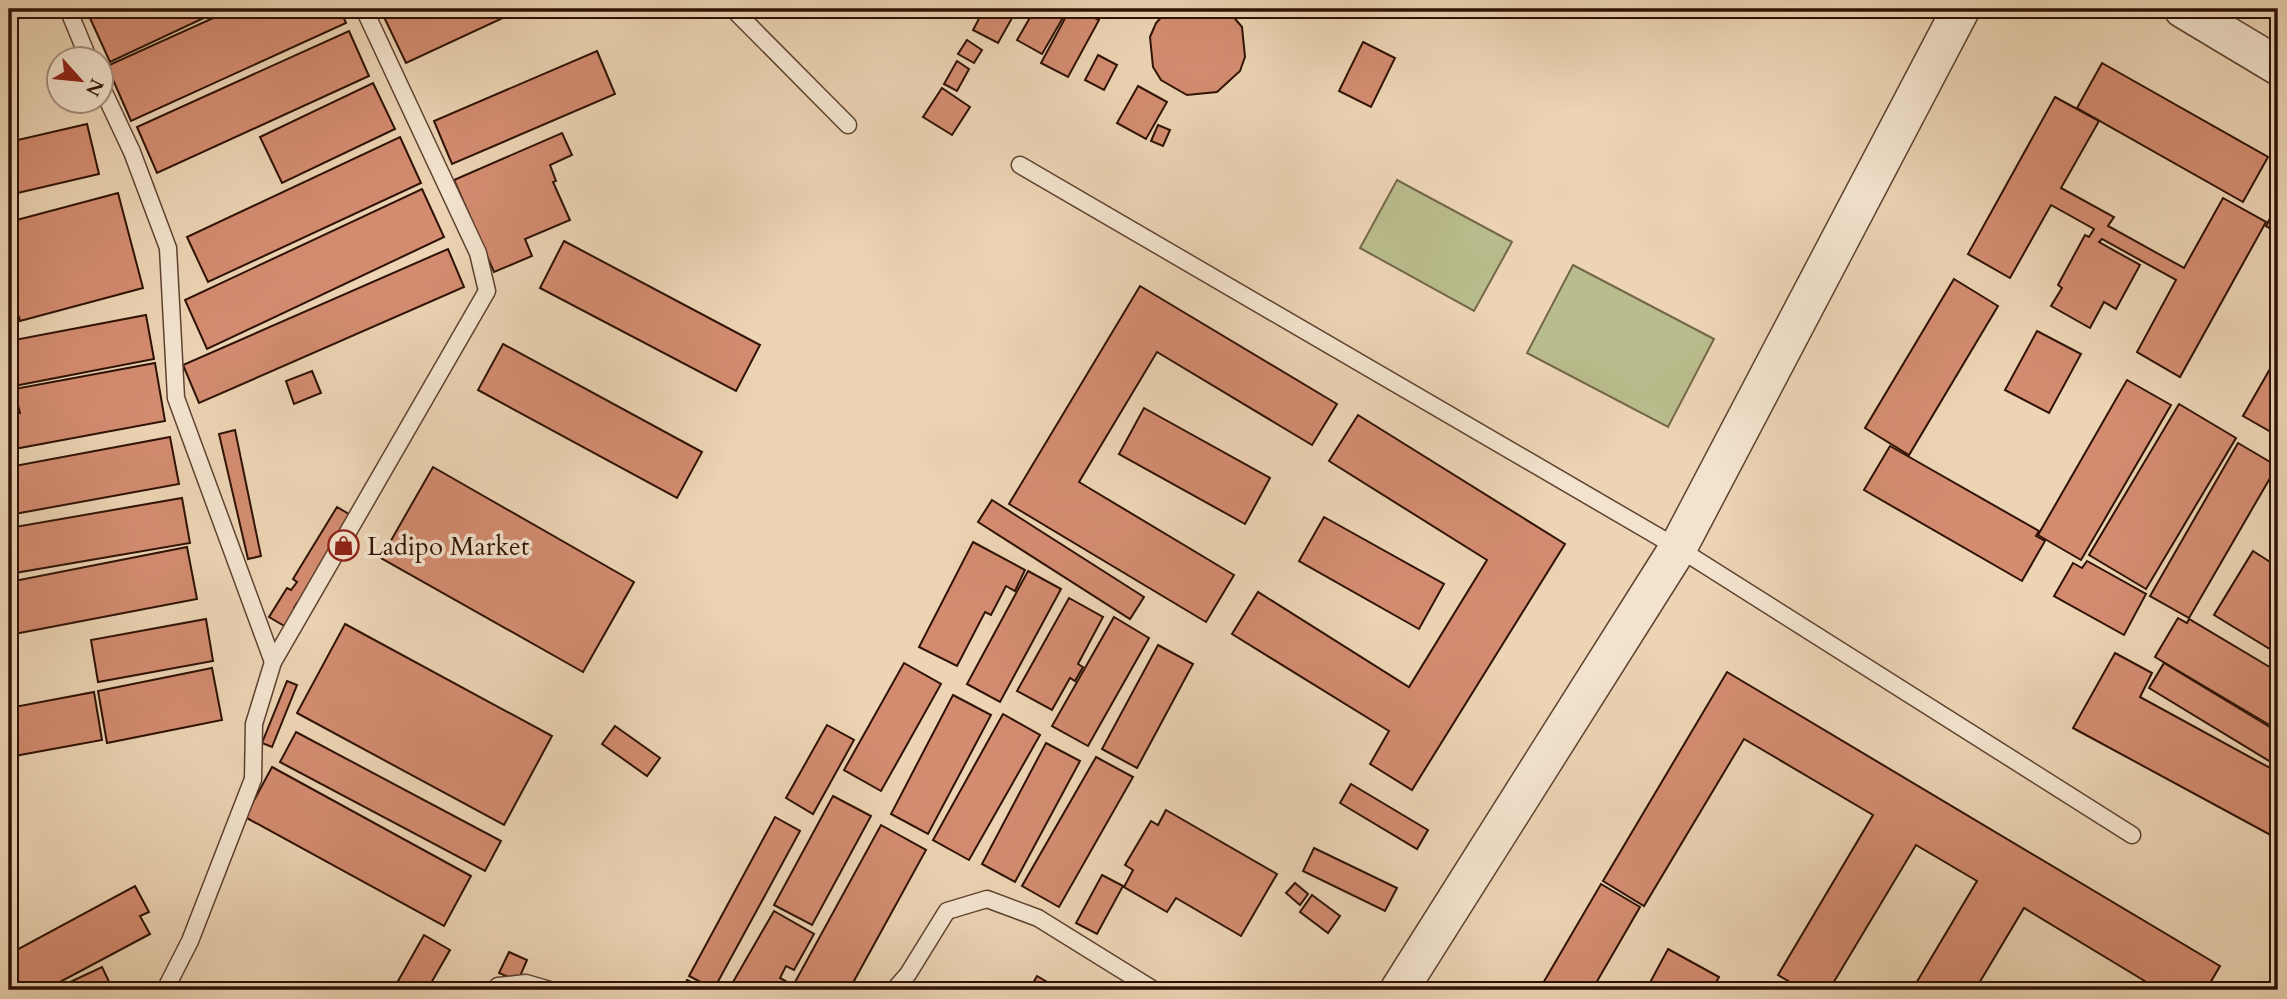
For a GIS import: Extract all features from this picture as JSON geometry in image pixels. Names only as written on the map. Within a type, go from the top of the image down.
[{"type":"street","points":[[1399,990],[1678,548],[1961,9]]},
{"type":"street","points":[[2183,9],[2278,66]]},
{"type":"lane","points":[[68,9],[83,46]]},
{"type":"lane","points":[[165,990],[190,941],[254,779],[254,724],[272,662],[487,291],[478,253],[364,9]]},
{"type":"lane","points":[[733,9],[848,125]]},
{"type":"lane","points":[[115,116],[132,152],[168,248],[176,398],[272,662]]},
{"type":"lane","points":[[1020,165],[1678,548],[2133,835]]},
{"type":"lane","points":[[894,990],[908,974],[947,911],[987,899],[1038,918],[1154,990]]},
{"type":"lane","points":[[495,990],[498,986],[526,983],[550,990]]},
{"type":"green space","points":[[1397,180],[1512,242],[1474,311],[1360,248]]},
{"type":"green space","points":[[1573,265],[1714,339],[1668,427],[1527,353]]},
{"type":"building","points":[[104,9],[223,9],[116,59],[116,46],[103,46],[89,16]]},
{"type":"building","points":[[233,9],[340,9],[346,23],[131,121],[116,87],[116,62]]},
{"type":"building","points":[[397,9],[522,9],[406,63],[383,15]]},
{"type":"building","points":[[984,9],[1017,9],[998,43],[973,30]]},
{"type":"building","points":[[1035,9],[1068,9],[1042,54],[1017,40]]},
{"type":"building","points":[[1070,9],[1077,9],[1099,20],[1068,77],[1041,63]]},
{"type":"building","points":[[1169,9],[1227,9],[1242,27],[1245,57],[1240,71],[1217,92],[1187,95],[1161,80],[1153,67],[1150,37],[1156,23]]},
{"type":"building","points":[[349,31],[369,76],[157,173],[137,127]]},
{"type":"building","points":[[967,40],[982,50],[974,63],[958,54]]},
{"type":"building","points":[[1363,42],[1395,58],[1371,107],[1339,91]]},
{"type":"building","points":[[597,51],[615,94],[452,164],[434,121]]},
{"type":"building","points":[[1098,55],[1117,65],[1104,90],[1085,80]]},
{"type":"building","points":[[957,61],[969,69],[957,91],[944,84]]},
{"type":"building","points":[[2102,63],[2268,157],[2243,202],[2077,108]]},
{"type":"building","points":[[373,83],[395,129],[282,183],[260,137]]},
{"type":"building","points":[[1138,86],[1167,102],[1146,139],[1117,123]]},
{"type":"building","points":[[942,88],[970,107],[952,135],[923,117]]},
{"type":"building","points":[[2055,97],[2099,121],[2061,188],[2114,217],[2108,226],[2184,268],[2223,198],[2266,222],[2180,377],[2137,352],[2176,280],[2102,239],[2099,242],[2140,265],[2116,309],[2104,302],[2090,328],[2051,306],[2062,288],[2058,285],[2085,235],[2089,237],[2094,229],[2051,205],[2010,278],[1968,254]]},
{"type":"building","points":[[87,124],[99,174],[9,195],[9,142]]},
{"type":"building","points":[[1158,125],[1170,130],[1163,146],[1151,141]]},
{"type":"building","points":[[562,133],[572,155],[550,165],[556,181],[553,182],[570,220],[525,239],[532,256],[494,272],[454,180]]},
{"type":"building","points":[[400,137],[421,183],[208,282],[187,237]]},
{"type":"building","points":[[422,189],[444,237],[207,349],[185,300]]},
{"type":"building","points":[[118,193],[143,288],[20,321],[19,317],[9,319],[9,222]]},
{"type":"building","points":[[2278,203],[2278,233],[2266,226]]},
{"type":"building","points":[[564,241],[760,345],[736,391],[540,288]]},
{"type":"building","points":[[448,249],[464,287],[199,403],[183,365]]},
{"type":"building","points":[[1954,279],[1998,306],[1909,455],[1865,428]]},
{"type":"building","points":[[1140,286],[1337,404],[1312,445],[1157,352],[1079,482],[1234,575],[1206,622],[1009,504]]},
{"type":"building","points":[[146,315],[154,359],[9,387],[9,341]]},
{"type":"building","points":[[2037,331],[2081,354],[2049,413],[2005,390]]},
{"type":"building","points":[[503,344],[702,452],[677,498],[478,390]]},
{"type":"building","points":[[2278,355],[2278,436],[2243,416]]},
{"type":"building","points":[[155,363],[165,421],[9,450],[9,410],[10,415],[20,413],[16,398],[9,400],[9,390]]},
{"type":"building","points":[[312,371],[321,393],[294,404],[286,381]]},
{"type":"building","points":[[2127,380],[2171,405],[2081,560],[2038,535]]},
{"type":"building","points":[[2179,404],[2236,438],[2146,589],[2089,555]]},
{"type":"building","points":[[1144,408],[1270,478],[1245,524],[1119,454]]},
{"type":"building","points":[[1358,415],[1565,544],[1412,790],[1370,764],[1389,731],[1232,634],[1258,592],[1409,687],[1487,560],[1329,461]]},
{"type":"building","points":[[235,430],[261,556],[248,559],[219,434]]},
{"type":"building","points":[[170,437],[179,484],[9,515],[9,467]]},
{"type":"building","points":[[2238,443],[2277,466],[2189,618],[2150,596]]},
{"type":"building","points":[[1890,446],[2039,531],[2036,536],[2045,541],[2022,581],[1864,490]]},
{"type":"building","points":[[433,467],[634,582],[583,672],[381,558]]},
{"type":"building","points":[[182,498],[190,543],[9,574],[9,528]]},
{"type":"building","points":[[992,500],[1144,597],[1130,619],[978,522]]},
{"type":"building","points":[[337,507],[354,517],[317,577],[314,575],[309,584],[312,586],[300,605],[297,603],[294,608],[297,610],[286,627],[269,617],[287,588],[291,590],[297,582],[293,579]]},
{"type":"building","points":[[1324,517],[1444,584],[1419,629],[1299,561]]},
{"type":"building","points":[[973,542],[1025,570],[1015,591],[1006,586],[991,615],[985,612],[957,666],[919,647]]},
{"type":"building","points":[[187,547],[197,599],[9,635],[9,582]]},
{"type":"building","points":[[2253,551],[2278,567],[2278,654],[2214,615]]},
{"type":"building","points":[[2087,561],[2146,594],[2124,635],[2054,596],[2073,563],[2082,568]]},
{"type":"building","points":[[1028,571],[1061,589],[1000,702],[967,684]]},
{"type":"building","points":[[1069,598],[1103,617],[1078,664],[1083,667],[1075,681],[1070,678],[1052,710],[1017,691]]},
{"type":"building","points":[[1114,617],[1149,638],[1088,746],[1052,726]]},
{"type":"building","points":[[2178,618],[2187,623],[2189,619],[2278,672],[2278,730],[2155,657]]},
{"type":"building","points":[[206,619],[213,661],[98,682],[91,640]]},
{"type":"building","points":[[345,624],[552,736],[504,825],[297,713]]},
{"type":"building","points":[[1158,645],[1193,664],[1137,768],[1102,749]]},
{"type":"building","points":[[2115,653],[2152,673],[2140,697],[2270,768],[2278,753],[2278,839],[2073,728]]},
{"type":"building","points":[[904,663],[941,684],[881,791],[844,770]]},
{"type":"building","points":[[2164,663],[2278,732],[2278,750],[2271,762],[2149,688]]},
{"type":"building","points":[[212,668],[222,720],[107,743],[98,691]]},
{"type":"building","points":[[1727,672],[2220,966],[2206,990],[2144,990],[2148,983],[2024,908],[1975,990],[1912,990],[1977,881],[1916,845],[1829,990],[1804,990],[1778,975],[1873,815],[1744,739],[1644,906],[1603,881]]},
{"type":"building","points":[[287,681],[297,685],[272,747],[262,743]]},
{"type":"building","points":[[94,692],[102,740],[9,757],[9,708]]},
{"type":"building","points":[[953,695],[991,715],[928,834],[891,814]]},
{"type":"building","points":[[1003,714],[1040,735],[969,860],[933,840]]},
{"type":"building","points":[[827,725],[854,740],[813,814],[786,798]]},
{"type":"building","points":[[615,726],[660,758],[647,776],[602,744]]},
{"type":"building","points":[[296,732],[501,841],[485,871],[280,762]]},
{"type":"building","points":[[1046,743],[1080,761],[1015,882],[982,864]]},
{"type":"building","points":[[1096,757],[1133,777],[1059,907],[1022,886]]},
{"type":"building","points":[[272,767],[471,876],[444,926],[245,817]]},
{"type":"building","points":[[1351,784],[1428,830],[1417,849],[1340,803]]},
{"type":"building","points":[[833,796],[871,816],[812,925],[774,905]]},
{"type":"building","points":[[1166,810],[1277,874],[1241,936],[1176,898],[1167,912],[1124,887],[1133,870],[1125,865],[1151,821],[1158,825]]},
{"type":"building","points":[[775,817],[800,831],[714,989],[689,976]]},
{"type":"building","points":[[881,825],[926,850],[849,990],[809,990],[795,982]]},
{"type":"building","points":[[1314,848],[1397,888],[1385,911],[1303,871]]},
{"type":"building","points":[[1102,875],[1123,886],[1097,934],[1076,923]]},
{"type":"building","points":[[1295,883],[1308,894],[1300,905],[1286,893]]},
{"type":"building","points":[[1601,884],[1640,907],[1592,990],[1539,990]]},
{"type":"building","points":[[135,886],[149,912],[140,916],[150,934],[45,990],[23,990],[9,963],[9,954]]},
{"type":"building","points":[[1312,895],[1340,916],[1328,933],[1300,912]]},
{"type":"building","points":[[774,911],[814,934],[794,970],[786,966],[780,978],[791,984],[787,990],[729,989]]},
{"type":"building","points":[[424,935],[450,950],[427,990],[393,990]]},
{"type":"building","points":[[1668,949],[1719,977],[1712,990],[1646,990]]},
{"type":"building","points":[[509,952],[527,960],[518,981],[499,973]]},
{"type":"building","points":[[102,967],[113,990],[53,990]]},
{"type":"building","points":[[1037,976],[1061,990],[1029,990]]},
{"type":"building","points":[[687,980],[707,990],[682,990]]},
{"type":"place","name":"Ladipo Market","points":[[344,546]]}]
